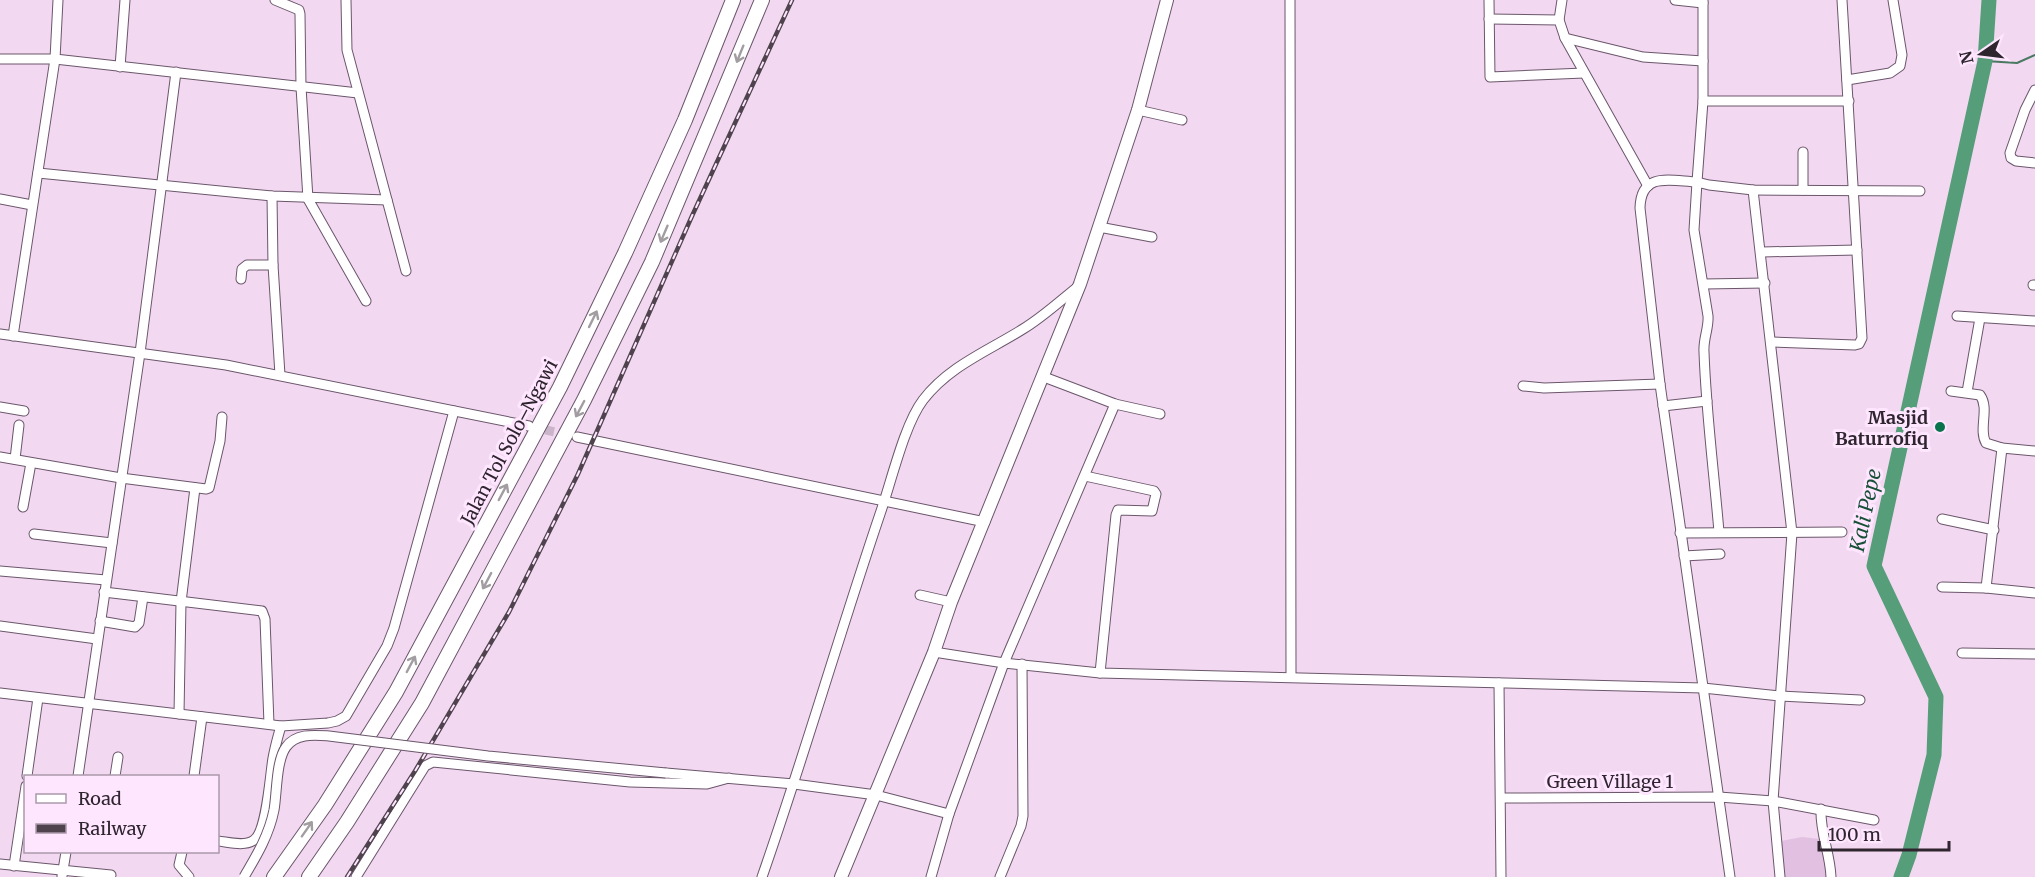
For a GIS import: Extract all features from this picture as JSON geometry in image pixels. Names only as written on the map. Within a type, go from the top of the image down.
[{"type":"highway","name":"Jalan Tol Solo–Ngawi","points":[[274,877],[325,805],[396,692],[560,387],[635,232],[685,120],[733,0]]},
{"type":"highway","points":[[309,877],[347,822],[422,703],[584,400],[652,262],[762,0]]},
{"type":"main road","points":[[841,877],[934,652],[951,602],[1080,284],[1138,110],[1167,0]]},
{"type":"street","points":[[13,336],[45,111],[55,59],[58,0]]},
{"type":"street","points":[[120,66],[124,0]]},
{"type":"street","points":[[275,0],[300,12],[301,87],[308,199],[366,301]]},
{"type":"street","points":[[346,0],[346,44],[406,271]]},
{"type":"street","points":[[1290,0],[1291,677]]},
{"type":"street","points":[[1489,0],[1490,76],[1584,73]]},
{"type":"street","points":[[1562,0],[1559,20],[1565,38],[1648,186]]},
{"type":"street","points":[[1675,0],[1704,2],[1703,101],[1694,230],[1709,324],[1704,343],[1719,532]]},
{"type":"street","points":[[1772,342],[1855,345],[1861,341],[1863,331],[1842,0]]},
{"type":"street","points":[[1847,80],[1890,73],[1900,66],[1902,55],[1893,0]]},
{"type":"street","points":[[1489,19],[1559,20]]},
{"type":"street","points":[[1565,38],[1643,57],[1703,61]]},
{"type":"street","points":[[0,59],[55,59],[358,93]]},
{"type":"street","points":[[78,775],[140,353],[176,72]]},
{"type":"street","points":[[2035,90],[2025,110],[2010,153],[2011,158],[2016,161],[2035,163]]},
{"type":"street","points":[[1703,101],[1849,101]]},
{"type":"street","points":[[1138,110],[1182,120]]},
{"type":"street","points":[[1803,152],[1803,190]]},
{"type":"street","points":[[38,173],[161,187],[308,199],[387,200]]},
{"type":"street","points":[[1730,877],[1660,384],[1640,208],[1642,192],[1657,182],[1673,180],[1753,190],[1920,191]]},
{"type":"street","points":[[1753,190],[1762,252],[1792,533],[1773,801],[1780,877]]},
{"type":"street","points":[[272,196],[273,265],[280,375]]},
{"type":"street","points":[[0,199],[32,205]]},
{"type":"street","points":[[1099,227],[1152,237]]},
{"type":"street","points":[[1762,252],[1857,250]]},
{"type":"street","points":[[241,279],[242,269],[247,265],[273,265]]},
{"type":"street","points":[[1704,284],[1765,283]]},
{"type":"street","points":[[762,877],[884,502],[903,446],[923,400],[953,371],[973,357],[1024,329],[1080,284]]},
{"type":"street","points":[[1957,316],[2035,321]]},
{"type":"street","points":[[1967,392],[1980,318]]},
{"type":"street","points":[[0,334],[226,365],[529,426]]},
{"type":"street","points":[[1044,377],[1115,404],[1160,414]]},
{"type":"street","points":[[1523,386],[1544,388],[1660,384]]},
{"type":"street","points":[[1951,391],[1980,395],[1984,401],[1984,442],[2002,448],[2035,451]]},
{"type":"street","points":[[1663,406],[1707,401]]},
{"type":"street","points":[[931,877],[950,814],[1004,663],[1115,404]]},
{"type":"street","points":[[0,407],[24,411]]},
{"type":"street","points":[[0,693],[281,726],[337,722],[346,716],[387,646],[394,628],[454,411]]},
{"type":"street","points":[[0,457],[121,478],[209,488],[220,441],[222,417]]},
{"type":"street","points":[[15,459],[19,425]]},
{"type":"street","points":[[577,437],[985,522]]},
{"type":"street","points":[[1986,588],[2002,448]]},
{"type":"street","points":[[23,507],[32,463]]},
{"type":"street","points":[[1085,476],[1154,491],[1156,494],[1152,511],[1118,510],[1116,515],[1100,673]]},
{"type":"street","points":[[179,714],[181,602],[195,488]]},
{"type":"street","points":[[1942,519],[1994,530]]},
{"type":"street","points":[[1680,533],[1842,532]]},
{"type":"street","points":[[34,534],[112,543]]},
{"type":"street","points":[[1684,556],[1720,554]]},
{"type":"street","points":[[0,571],[106,580]]},
{"type":"street","points":[[1942,587],[1986,588],[2035,593]]},
{"type":"street","points":[[104,592],[262,611],[265,619],[269,724]]},
{"type":"street","points":[[920,595],[951,602]]},
{"type":"street","points":[[100,621],[137,626],[143,597]]},
{"type":"street","points":[[0,626],[97,639]]},
{"type":"street","points":[[934,652],[1004,663],[1100,673],[1703,688],[1780,696],[1860,700]]},
{"type":"street","points":[[1962,653],[2035,654]]},
{"type":"street","points":[[1000,877],[1023,816],[1022,664]]},
{"type":"street","points":[[1499,684],[1501,877]]},
{"type":"street","points":[[27,775],[38,698]]},
{"type":"street","points":[[194,775],[202,717]]},
{"type":"street","points":[[219,841],[242,844],[253,842],[257,837],[264,822],[273,755],[281,726]]},
{"type":"street","points":[[244,877],[266,838],[273,811],[280,761],[286,747],[300,737],[312,735],[488,756],[794,784],[876,795],[950,814]]},
{"type":"street","points":[[115,775],[118,757]]},
{"type":"street","points":[[356,877],[425,766],[433,762],[630,782],[707,784],[729,778]]},
{"type":"street","name":"Green Village 1","points":[[1501,798],[1719,797],[1773,801],[1874,820]]},
{"type":"street","points":[[16,877],[24,802]]},
{"type":"street","points":[[1821,809],[1821,828],[1828,851],[1831,877]]},
{"type":"street","points":[[63,874],[66,853]]},
{"type":"street","points":[[182,853],[179,865],[189,877]]},
{"type":"street","points":[[0,864],[63,874],[111,875]]},
{"type":"shaded area","points":[[1802,837],[1820,839],[1825,850],[1827,877],[1784,877],[1781,841]]},
{"type":"waterway","name":"Kali Pepe","points":[[1901,877],[1909,855],[1934,755],[1936,697],[1874,566],[1985,61],[1989,0]]},
{"type":"waterway","points":[[1985,61],[2017,63],[2035,55]]},
{"type":"tunnel","points":[[532,427],[569,435]]},
{"type":"railway","points":[[347,877],[415,771],[509,612],[578,474],[692,216],[792,0]]},
{"type":"place","name":"Masjid Baturrofiq","points":[[1940,427]]}]
